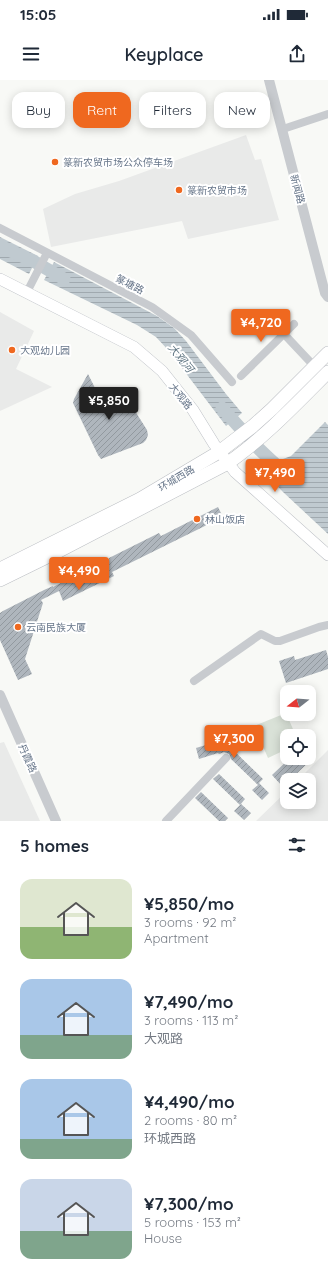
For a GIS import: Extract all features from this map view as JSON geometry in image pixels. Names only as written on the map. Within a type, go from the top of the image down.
[{"type":"main road","name":"大观路","points":[[0,279],[134,347],[162,371],[193,410],[219,452],[244,481],[328,555]]},
{"type":"main road","name":"环城西路","points":[[0,569],[140,499],[219,452],[237,439],[272,409],[328,353]]},
{"type":"main road","name":"环城西路","points":[[0,580],[228,463],[262,437],[282,419],[328,372]]},
{"type":"street","name":"新闻路","points":[[269,80],[325,293],[328,297]]},
{"type":"street","points":[[283,129],[328,114]]},
{"type":"street","name":"篆塘路","points":[[0,228],[152,307],[191,335],[232,382]]},
{"type":"street","points":[[28,292],[47,253]]},
{"type":"street","points":[[241,376],[294,324]]},
{"type":"street","points":[[284,334],[315,366]]},
{"type":"street","points":[[194,681],[261,634],[275,641],[280,641],[328,625]]},
{"type":"street","name":"丹霞路","points":[[0,695],[56,821]]},
{"type":"street","points":[[166,821],[226,758]]},
{"type":"shaded area","name":"篆新农贸市场","points":[[246,135],[255,160],[261,159],[279,220],[188,239],[182,221],[51,247],[43,209],[75,194],[119,181]]},
{"type":"shaded area","name":"大观幼儿园","points":[[0,312],[34,331],[16,369],[52,387],[0,411]]},
{"type":"shaded area","points":[[280,715],[280,721],[289,721],[293,729],[280,729],[280,752],[268,758],[254,726]]},
{"type":"shaded area","points":[[4,742],[40,821],[0,821],[0,743]]},
{"type":"shaded area","points":[[328,750],[328,821],[256,821],[280,798],[280,809],[316,809],[316,773],[305,773],[313,765],[316,765],[316,762]]},
{"type":"water","points":[[0,237],[38,256],[29,274],[0,259]]},
{"type":"water","points":[[54,262],[157,316],[174,328],[186,341],[242,413],[226,426],[169,351],[156,337],[137,325],[44,280]]},
{"type":"water","points":[[325,422],[328,425],[328,534],[283,492],[256,464],[271,452],[279,459],[291,456]]},
{"type":"building","points":[[88,374],[105,408],[113,396],[118,395],[124,397],[147,430],[148,435],[143,443],[101,459],[73,403]]},
{"type":"building","points":[[218,507],[223,517],[112,572],[114,576],[63,601],[59,591],[41,600],[43,603],[25,659],[32,674],[18,680],[0,640],[0,613],[159,533],[161,536]]},
{"type":"building","points":[[326,650],[328,657],[328,669],[286,683],[279,661],[294,656],[295,660]]},
{"type":"building","points":[[242,733],[246,743],[232,749],[263,779],[259,783],[269,793],[262,800],[252,790],[258,785],[231,759],[229,754],[224,752],[218,753],[199,759],[196,748],[209,744],[210,746]]},
{"type":"building","points":[[283,765],[306,765],[297,773],[280,773],[280,784],[272,775]]},
{"type":"building","points":[[219,774],[245,799],[240,805],[213,779]]},
{"type":"building","points":[[201,792],[228,818],[225,821],[219,821],[195,798]]},
{"type":"building","points":[[241,804],[251,813],[244,820],[234,811]]},
{"type":"waterway","name":"大观河","points":[[0,246],[35,262],[64,279]]},
{"type":"waterway","name":"大观河","points":[[222,408],[258,448],[279,468]]},
{"type":"place","name":"篆新农贸市场公众停车场","points":[[55,162]]},
{"type":"place","name":"篆新农贸市场","points":[[179,190]]},
{"type":"place","name":"大观幼儿园","points":[[12,350]]},
{"type":"place","name":"林山饭店","points":[[197,519]]},
{"type":"place","name":"云南民族大厦","points":[[18,627]]}]
